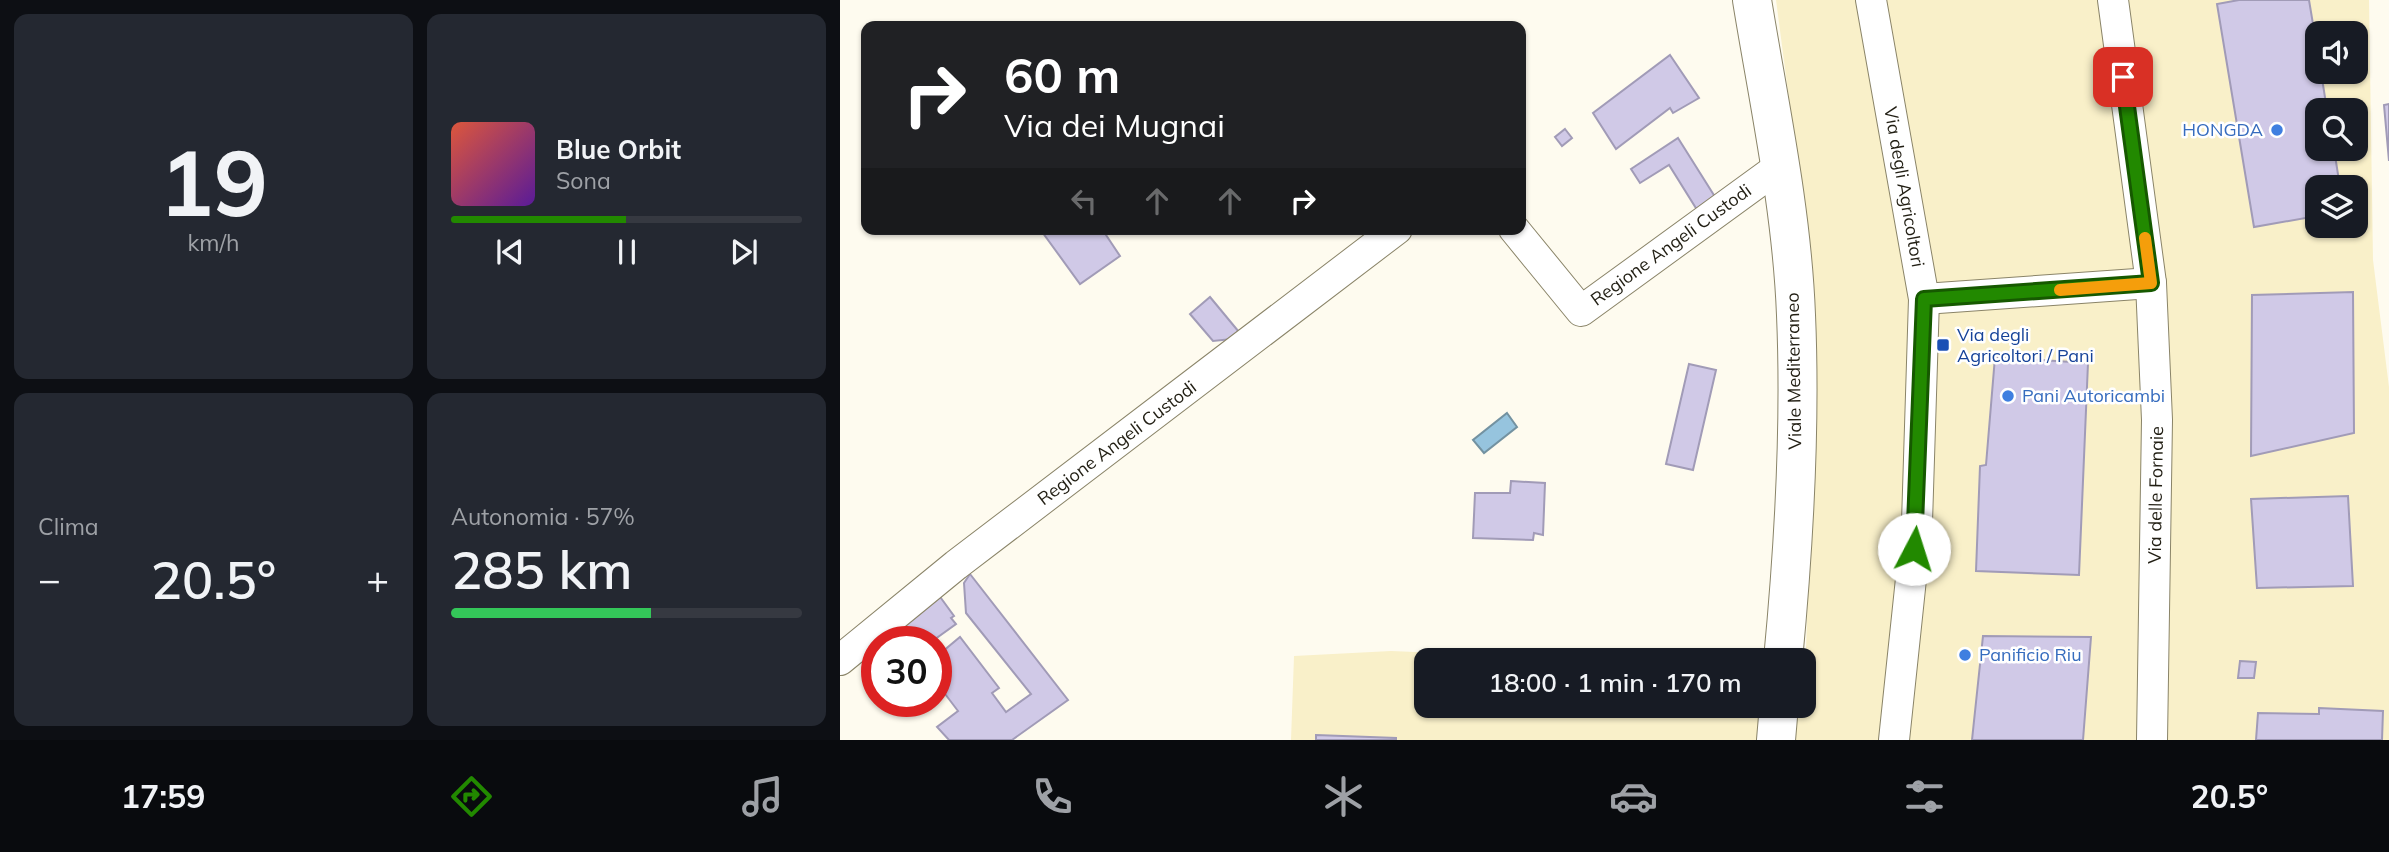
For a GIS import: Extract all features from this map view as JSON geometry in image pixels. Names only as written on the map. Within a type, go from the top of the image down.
[{"type":"main road","name":"Viale Mediterraneo","points":[[1752,0],[1779,167],[1796,314],[1795,534],[1784,648]]},
{"type":"main road","points":[[1776,740],[1778,718]]},
{"type":"street","points":[[1758,37],[1769,0]]},
{"type":"street","name":"Via delle Fornaie","points":[[2113,0],[2151,283],[2157,420],[2152,740]]},
{"type":"street","name":"Via degli Agricoltori","points":[[1869,4],[1924,299],[1917,522],[1894,740]]},
{"type":"street","name":"Regione Angeli Custodi","points":[[1519,235],[1581,311],[1779,167]]},
{"type":"street","name":"Regione Angeli Custodi","points":[[840,660],[956,565],[1389,235]]},
{"type":"street","points":[[1924,299],[2151,283]]},
{"type":"shaded area","points":[[1776,0],[2369,0],[2373,260],[2389,387],[2389,740],[1291,740],[1294,656],[1391,651],[1414,652],[1414,718],[1816,718],[1816,648],[1806,648],[1816,363],[1804,213]]},
{"type":"water","points":[[1507,413],[1517,427],[1484,453],[1473,440]]},
{"type":"building","name":"HONGDA","points":[[2239,0],[2309,0],[2312,21],[2305,21],[2305,84],[2323,84],[2325,98],[2305,98],[2305,161],[2336,161],[2338,175],[2305,175],[2305,218],[2254,227],[2217,4]]},
{"type":"building","points":[[1670,55],[1699,98],[1673,113],[1670,108],[1616,149],[1593,113]]},
{"type":"building","points":[[2389,104],[2389,161],[2384,105]]},
{"type":"building","points":[[1565,129],[1572,138],[1562,146],[1555,137]]},
{"type":"building","points":[[1678,138],[1717,200],[1699,213],[1669,165],[1640,183],[1631,169]]},
{"type":"building","points":[[1044,235],[1106,235],[1120,256],[1080,284]]},
{"type":"building","points":[[2353,292],[2354,433],[2251,456],[2252,295]]},
{"type":"building","points":[[1210,297],[1239,332],[1232,339],[1213,341],[1190,314]]},
{"type":"building","points":[[1995,357],[2088,363],[2079,575],[1976,571],[1980,466],[1986,465]]},
{"type":"building","points":[[1689,364],[1716,370],[1693,470],[1666,464]]},
{"type":"building","points":[[1511,481],[1545,483],[1543,535],[1534,533],[1533,540],[1473,538],[1475,493],[1510,493]]},
{"type":"building","points":[[2348,496],[2353,586],[2257,588],[2251,499]]},
{"type":"building","points":[[970,574],[1068,700],[1012,740],[949,740],[937,727],[958,711],[952,703],[952,644],[960,637],[999,688],[992,693],[1006,712],[1031,694],[966,613],[964,583]]},
{"type":"building","points":[[938,594],[954,616],[951,618],[956,624],[952,627],[896,626]]},
{"type":"building","points":[[1983,636],[2091,637],[2083,740],[1972,740]]},
{"type":"building","points":[[2240,661],[2256,662],[2254,678],[2238,678]]},
{"type":"building","points":[[2319,708],[2383,711],[2382,740],[2256,740],[2258,713],[2319,714]]},
{"type":"building","points":[[1316,735],[1396,738],[1396,740],[1316,740]]},
{"type":"slow traffic","points":[[2060,290],[2151,283],[2145,238]]},
{"type":"place","name":"HONGDA","points":[[2277,130]]},
{"type":"place","name":"Via degli Agricoltori / Pani","points":[[1943,345]]},
{"type":"place","name":"Pani Autoricambi","points":[[2008,396]]},
{"type":"place","name":"Panificio Riu","points":[[1965,655]]},
{"type":"route","points":[[1914,549],[1924,299],[2151,283],[2123,77]]}]
